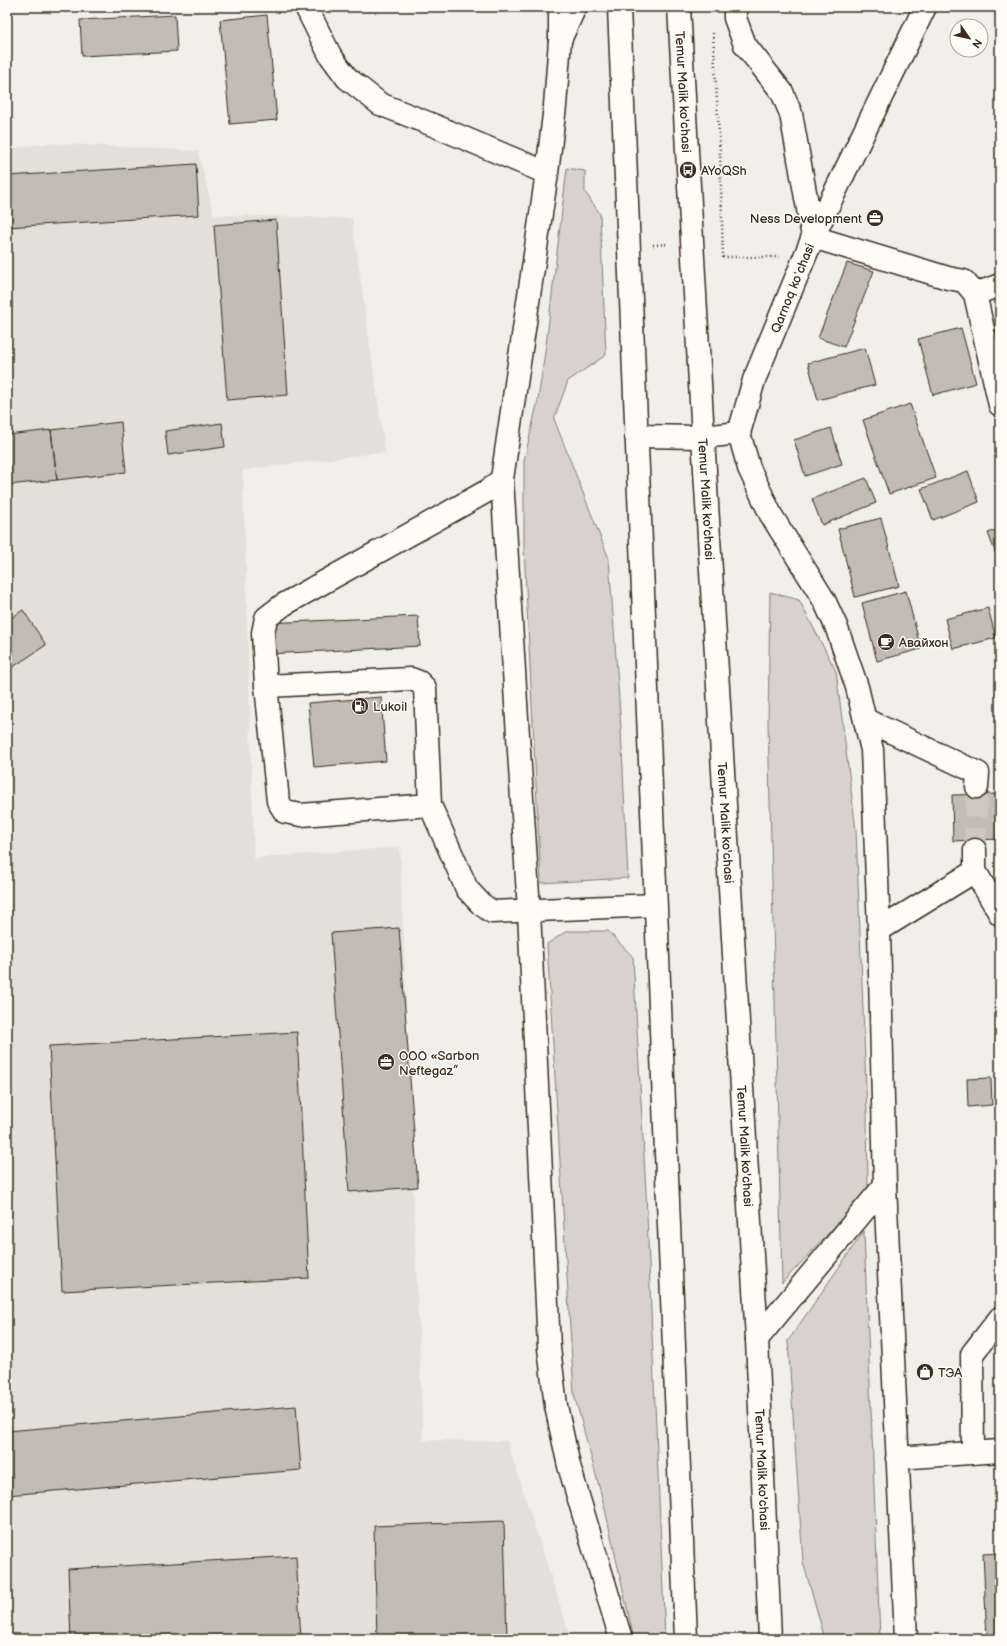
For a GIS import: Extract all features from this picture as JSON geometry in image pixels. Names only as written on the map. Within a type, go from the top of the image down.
[{"type":"main road","points":[[306,7],[330,55],[347,78],[380,104],[547,173]]},
{"type":"main road","points":[[560,7],[560,40],[555,106],[547,173],[502,479],[529,911],[549,1348],[556,1406],[569,1466],[620,1639]]},
{"type":"main road","points":[[560,40],[575,7]]},
{"type":"main road","points":[[619,7],[654,905],[686,1639]]},
{"type":"main road","name":"Temur Malik ko'chasi","points":[[679,7],[757,1339],[770,1639]]},
{"type":"main road","points":[[735,7],[735,18],[745,45],[782,92],[791,114],[813,237],[948,278],[964,281],[975,294],[1000,405]]},
{"type":"main road","name":"Qarnoq koʻchasi","points":[[740,433],[754,380],[813,237],[925,7]]},
{"type":"main road","points":[[975,294],[1000,285]]},
{"type":"main road","points":[[636,436],[703,437],[740,433],[749,468],[771,515],[824,600],[836,626],[857,686],[866,720],[872,750],[879,930],[885,1185],[906,1639]]},
{"type":"main road","points":[[430,804],[301,815],[285,812],[278,801],[266,686],[263,634],[266,618],[283,605],[303,593],[489,490],[502,479]]},
{"type":"main road","points":[[266,686],[411,679],[419,682],[425,688],[430,804],[467,889],[492,912],[654,905]]},
{"type":"main road","points":[[866,720],[978,773],[977,787]]},
{"type":"main road","points":[[976,850],[975,871],[1000,914]]},
{"type":"main road","points":[[879,930],[975,871]]},
{"type":"main road","points":[[757,1339],[885,1185]]},
{"type":"main road","points":[[973,1453],[972,1354],[1000,1318]]},
{"type":"main road","points":[[897,1458],[1000,1451]]},
{"type":"path","points":[[712,30],[720,151],[723,257],[781,257],[801,266]]},
{"type":"shaded area","points":[[49,143],[198,151],[214,215],[352,218],[385,452],[243,470],[254,858],[400,847],[423,1440],[507,1441],[571,1639],[7,1639],[7,149]]},
{"type":"shaded area","points":[[567,168],[585,171],[585,192],[600,214],[606,355],[568,381],[554,419],[609,559],[621,728],[628,878],[541,883],[524,548],[524,461],[538,400]]},
{"type":"shaded area","points":[[770,592],[799,600],[836,671],[856,830],[867,1112],[868,1191],[782,1283],[768,722]]},
{"type":"shaded area","points":[[567,931],[608,931],[633,957],[646,1192],[665,1639],[634,1639],[604,1505],[574,1394],[547,944]]},
{"type":"shaded area","points":[[864,1231],[880,1639],[825,1639],[803,1562],[788,1341]]},
{"type":"building","points":[[175,15],[177,51],[82,56],[80,20]]},
{"type":"building","points":[[267,15],[277,120],[230,124],[220,20]]},
{"type":"building","points":[[196,164],[199,215],[7,227],[7,176]]},
{"type":"building","points":[[276,220],[288,395],[227,400],[214,225]]},
{"type":"building","points":[[847,263],[874,271],[844,347],[818,338]]},
{"type":"building","points":[[961,328],[976,383],[933,395],[918,339]]},
{"type":"building","points":[[865,348],[875,385],[818,400],[808,363]]},
{"type":"building","points":[[910,404],[936,478],[889,494],[863,420]]},
{"type":"building","points":[[121,422],[126,472],[57,480],[51,430]]},
{"type":"building","points":[[222,423],[225,447],[168,455],[165,431]]},
{"type":"building","points":[[831,428],[842,464],[805,476],[794,440]]},
{"type":"building","points":[[51,430],[57,480],[7,485],[7,435]]},
{"type":"building","points":[[968,471],[979,502],[933,520],[921,489]]},
{"type":"building","points":[[866,478],[876,503],[822,525],[812,499]]},
{"type":"building","points":[[881,518],[899,586],[855,597],[838,529]]},
{"type":"building","points":[[1000,529],[1000,565],[988,533]]},
{"type":"building","points":[[906,591],[921,649],[877,661],[862,603]]},
{"type":"building","points":[[988,608],[996,638],[953,649],[945,619]]},
{"type":"building","points":[[23,610],[46,645],[7,671],[7,621]]},
{"type":"building","points":[[418,616],[420,646],[268,654],[267,623]]},
{"type":"building","points":[[381,697],[386,761],[314,767],[308,703]]},
{"type":"building","points":[[1000,794],[1000,839],[953,841],[952,795]]},
{"type":"building","points":[[399,928],[418,1187],[349,1192],[331,933]]},
{"type":"building","points":[[297,1032],[309,1278],[62,1291],[49,1046]]},
{"type":"building","points":[[991,1078],[992,1105],[968,1107],[967,1079]]},
{"type":"building","points":[[296,1406],[301,1470],[7,1495],[7,1431]]},
{"type":"building","points":[[504,1521],[507,1639],[377,1639],[374,1526]]},
{"type":"building","points":[[1000,1553],[1000,1639],[987,1639],[983,1554]]},
{"type":"building","points":[[296,1556],[301,1639],[71,1639],[68,1569]]},
{"type":"tunnel","points":[[975,850],[977,787]]},
{"type":"place","name":"AYoQSh","points":[[688,170]]},
{"type":"place","name":"Ness Development","points":[[875,218]]},
{"type":"place","name":"Авайхон","points":[[886,642]]},
{"type":"place","name":"Lukoil","points":[[360,706]]},
{"type":"place","name":"ООО «Sarbon Neftegaz”","points":[[386,1062]]},
{"type":"place","name":"ТЭА","points":[[925,1372]]}]
